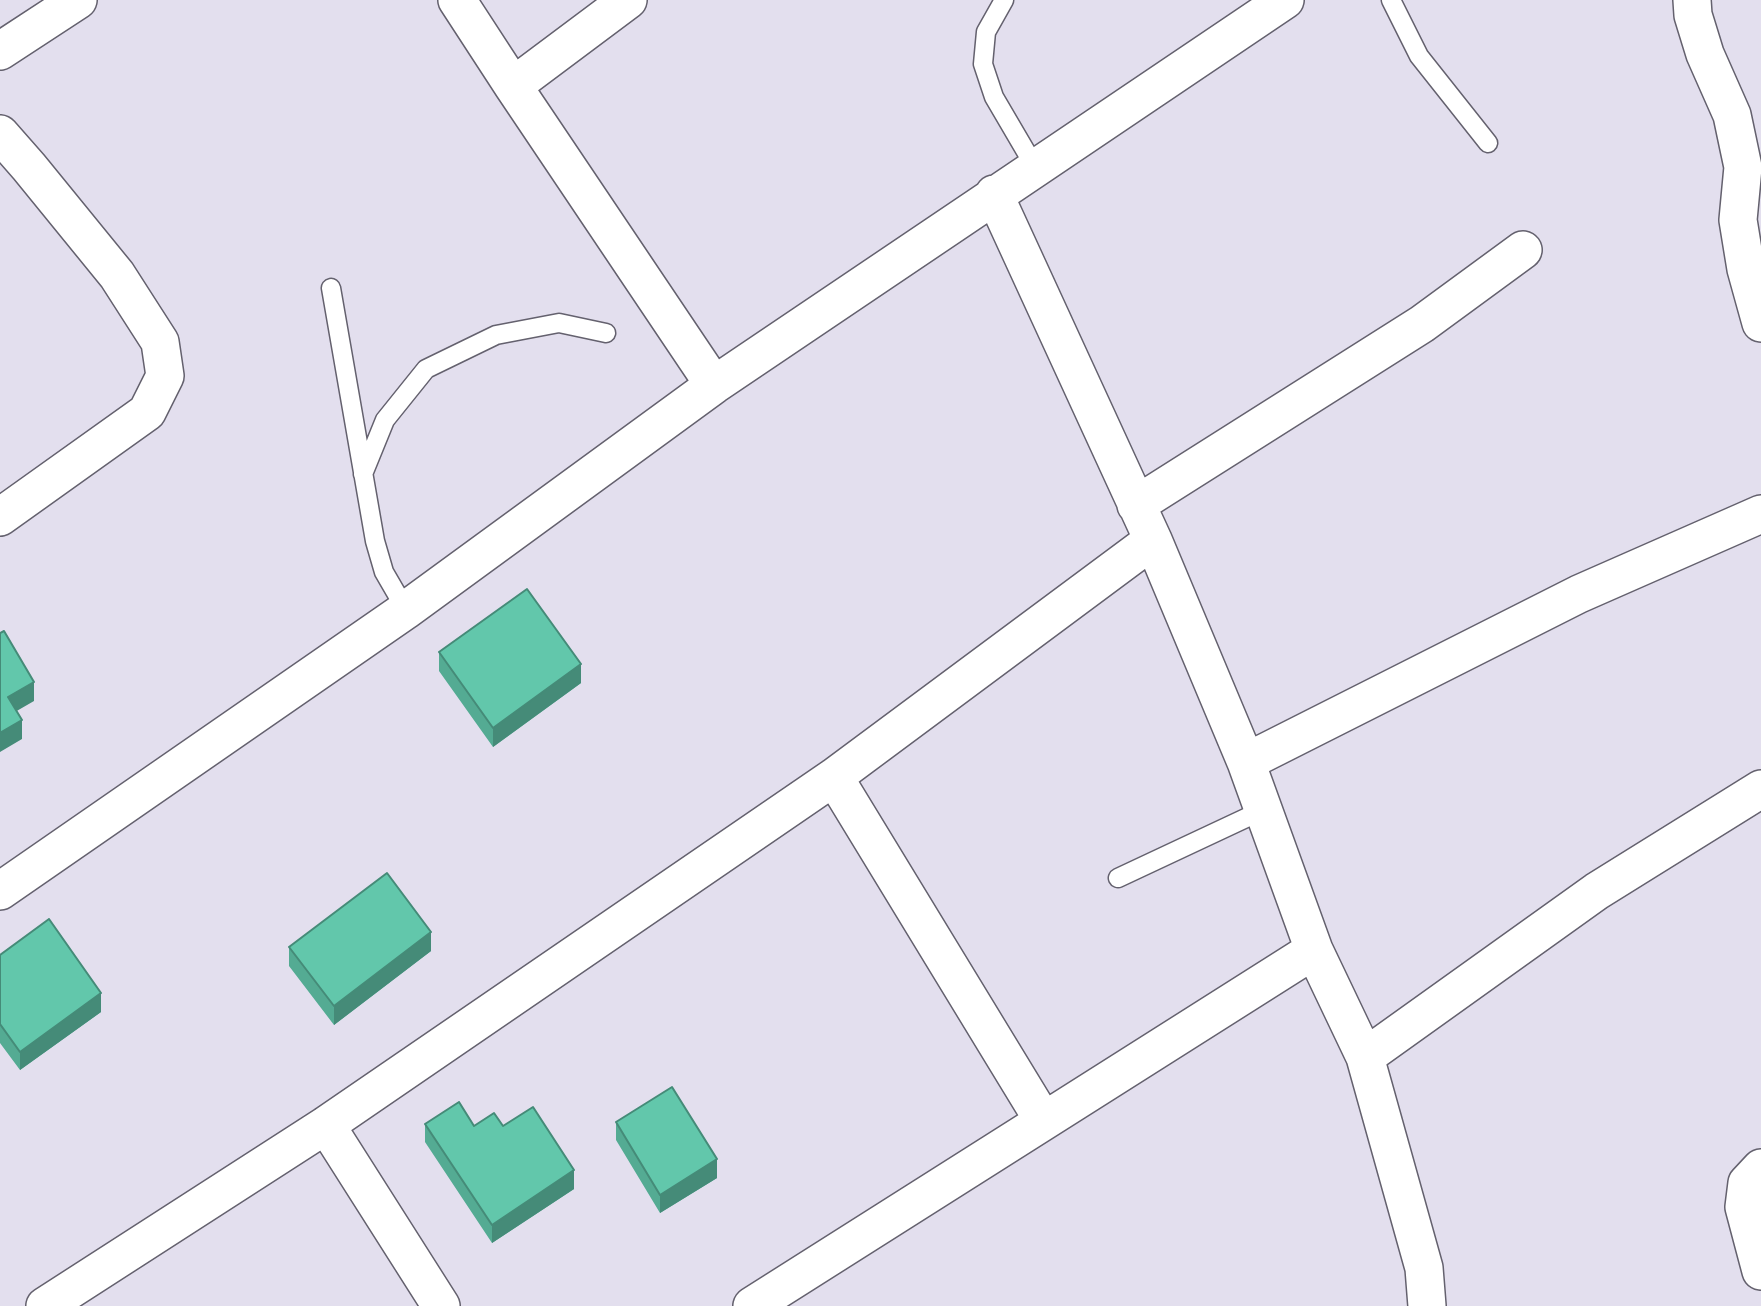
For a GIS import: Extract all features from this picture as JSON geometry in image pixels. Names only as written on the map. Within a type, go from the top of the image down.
[{"type":"street","points":[[0,51],[78,0]]},
{"type":"street","points":[[513,86],[628,0]]},
{"type":"street","points":[[0,891],[406,610],[714,385],[1285,0]]},
{"type":"street","points":[[1692,0],[1693,16],[1705,54],[1732,115],[1743,167],[1738,220],[1746,269],[1761,323]]},
{"type":"street","points":[[466,7],[513,86],[714,385]]},
{"type":"street","points":[[0,134],[117,275],[160,342],[165,376],[147,412],[0,517]]},
{"type":"street","points":[[994,194],[1153,540],[1246,762],[1314,950],[1365,1057],[1424,1268],[1427,1306]]},
{"type":"street","points":[[1136,505],[1422,324],[1523,250]]},
{"type":"street","points":[[1246,762],[1579,594],[1761,514]]},
{"type":"street","points":[[45,1306],[326,1125],[834,777],[1153,540]]},
{"type":"street","points":[[834,777],[1043,1121]]},
{"type":"street","points":[[1365,1057],[1597,891],[1761,789]]},
{"type":"street","points":[[752,1306],[1314,950]]},
{"type":"street","points":[[326,1125],[441,1306]]},
{"type":"street","points":[[1761,1168],[1747,1183],[1744,1207],[1761,1271]]},
{"type":"lane","points":[[1004,0],[986,33],[983,64],[994,97],[1035,167]]},
{"type":"lane","points":[[1391,0],[1419,57],[1488,143]]},
{"type":"lane","points":[[331,288],[375,541],[384,572],[406,610]]},
{"type":"lane","points":[[363,474],[385,420],[426,369],[496,335],[559,323],[606,333]]},
{"type":"lane","points":[[1118,878],[1264,810]]},
{"type":"building","points":[[527,589],[581,664],[493,728],[439,652]]},
{"type":"building","points":[[4,631],[34,682],[8,697],[22,720],[0,733],[0,633]]},
{"type":"building","points":[[387,873],[431,932],[334,1006],[289,947]]},
{"type":"building","points":[[49,919],[101,993],[20,1052],[0,1024],[0,955]]},
{"type":"building","points":[[672,1087],[717,1159],[660,1195],[616,1122]]},
{"type":"building","points":[[459,1102],[474,1126],[494,1113],[503,1126],[533,1107],[574,1170],[492,1225],[425,1124]]}]
